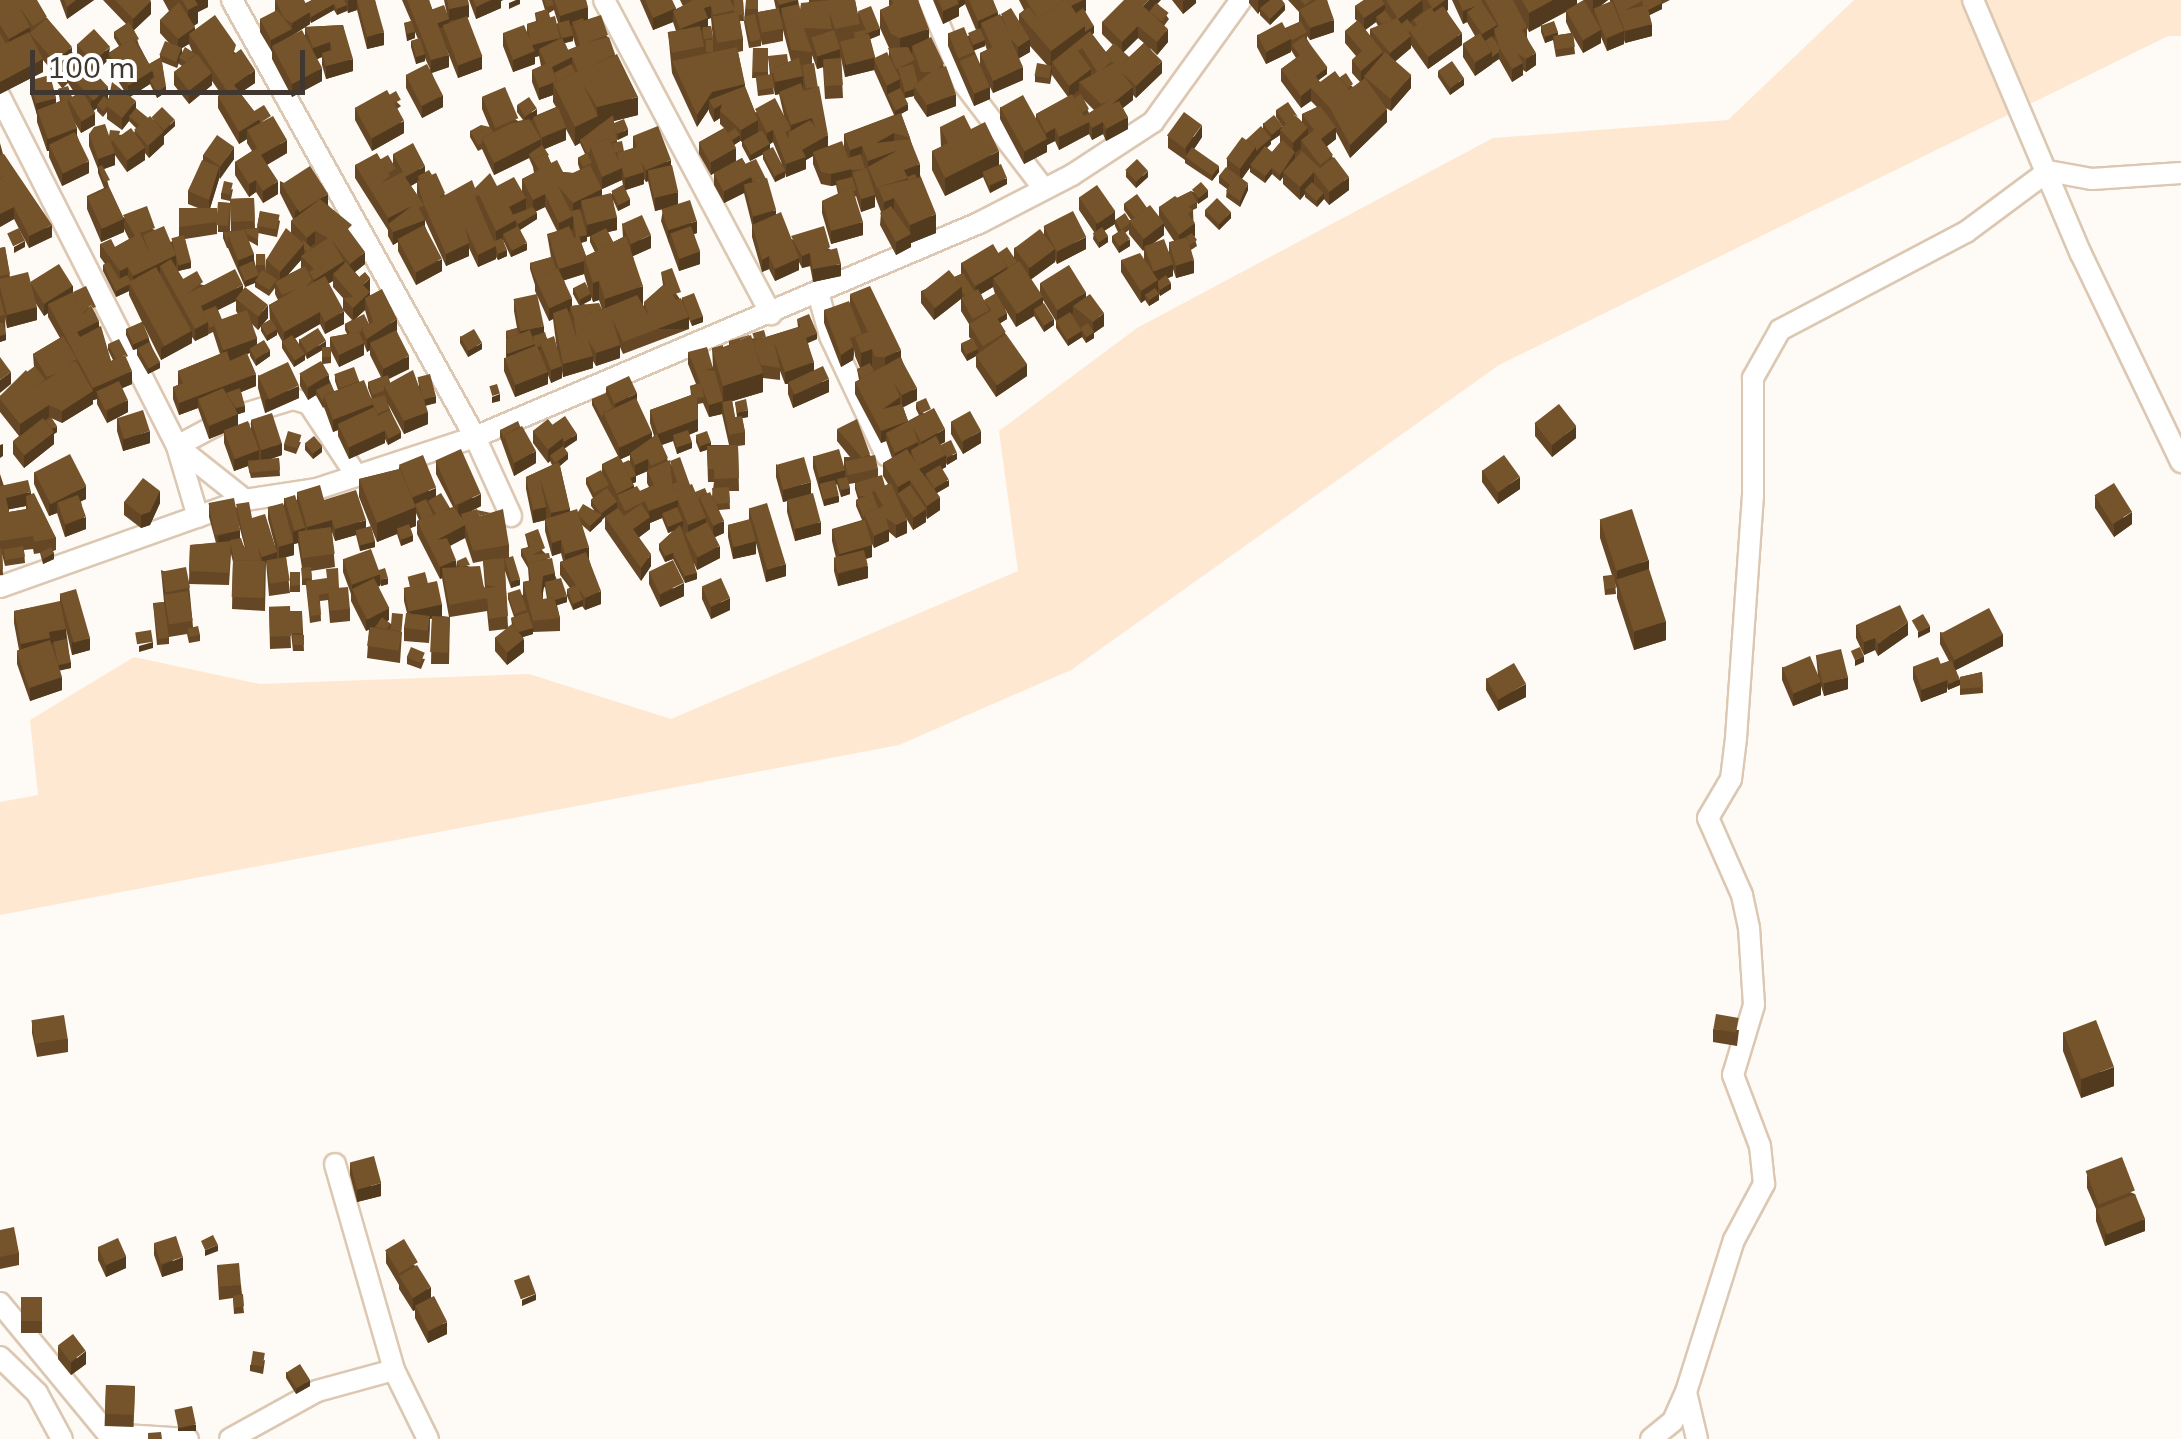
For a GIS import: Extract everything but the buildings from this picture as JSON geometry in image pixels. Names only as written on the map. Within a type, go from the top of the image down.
[{"type":"street","points":[[232,0],[475,438],[511,516]]},
{"type":"street","points":[[604,0],[771,314]]},
{"type":"street","points":[[929,0],[964,84],[1044,189]]},
{"type":"street","points":[[1973,0],[2181,462]]},
{"type":"street","points":[[0,586],[245,500],[356,475],[475,438],[820,296],[1044,189],[1153,122],[1237,2]]},
{"type":"street","points":[[2,104],[177,446],[198,517]]},
{"type":"street","points":[[1651,1439],[1672,1421],[1686,1392],[1734,1240],[1764,1184],[1760,1146],[1734,1084],[1754,1005],[1749,928],[1742,895],[1708,818],[1731,778],[1736,738],[1753,494],[1753,378],[1780,330],[1966,232],[2048,171],[2092,179],[2181,173]]},
{"type":"street","points":[[820,296],[830,336],[886,454]]},
{"type":"street","points":[[177,446],[228,420],[292,399],[309,404],[356,475]]},
{"type":"street","points":[[177,446],[245,500]]},
{"type":"street","points":[[334,1164],[394,1370],[428,1439]]},
{"type":"street","points":[[0,1303],[108,1434],[188,1439]]},
{"type":"street","points":[[0,1357],[37,1394],[62,1439]]},
{"type":"street","points":[[230,1439],[317,1391],[394,1370]]},
{"type":"street","points":[[1686,1392],[1696,1439]]},
{"type":"shaded area","points":[[1854,0],[2181,0],[2181,36],[2168,36],[1499,365],[1071,670],[899,745],[0,915],[0,802],[38,795],[30,720],[134,657],[260,684],[529,674],[671,719],[1018,571],[999,431],[1137,328],[1493,138],[1728,120]]}]
